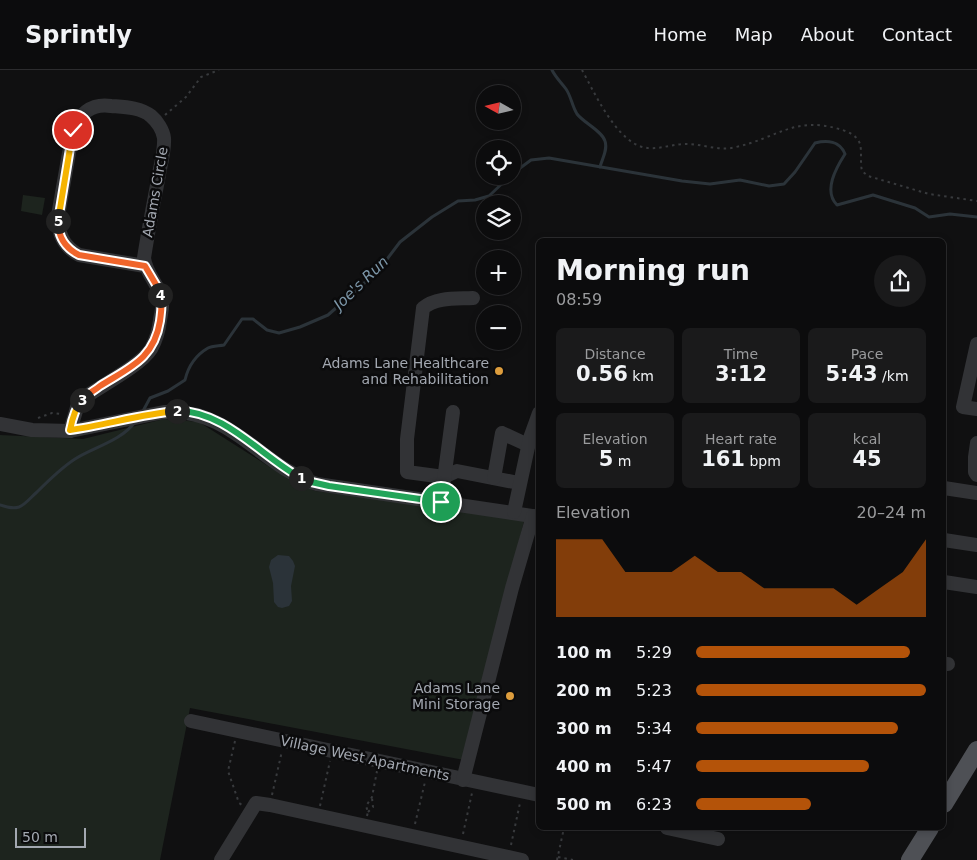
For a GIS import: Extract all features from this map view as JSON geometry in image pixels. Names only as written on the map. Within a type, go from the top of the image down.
[{"type":"main road","points":[[946,801],[977,750]]},
{"type":"main road","points":[[910,860],[929,830]]},
{"type":"street","name":"Adams Circle","points":[[106,105],[140,110],[150,115],[162,129],[164,137],[162,157],[144,258],[145,266],[79,255],[71,251],[62,240],[58,228],[58,216],[73,130],[77,120],[85,111],[94,106],[106,105]]},
{"type":"street","points":[[70,430],[78,404],[85,397],[138,361],[150,351],[155,342],[160,322],[162,300],[158,288],[145,266]]},
{"type":"street","points":[[473,298],[438,300],[430,302],[423,308],[407,440],[407,472],[444,477],[457,471],[519,483]]},
{"type":"street","points":[[977,344],[963,407],[977,409]]},
{"type":"street","points":[[0,424],[32,430],[70,430],[146,415],[180,411],[207,417],[230,429],[293,474],[317,484],[536,516],[512,588],[464,780]]},
{"type":"street","points":[[441,502],[452,412]]},
{"type":"street","points":[[514,512],[519,483],[536,425]]},
{"type":"street","points":[[494,478],[502,433],[532,440]]},
{"type":"street","points":[[977,442],[974,457],[975,472],[977,474]]},
{"type":"street","points":[[946,488],[977,493]]},
{"type":"street","points":[[946,540],[977,545]]},
{"type":"street","points":[[946,582],[977,587]]},
{"type":"street","name":"Village West Apartments","points":[[191,721],[536,794]]},
{"type":"street","points":[[221,860],[256,803],[515,859]]},
{"type":"street","points":[[676,830],[718,838]]},
{"type":"path","points":[[582,70],[598,99],[617,127],[630,141],[644,148],[657,149],[688,144],[730,148],[754,142],[796,126],[816,124],[844,130],[856,138],[860,146],[862,171],[868,176],[929,194],[977,202]]},
{"type":"path","points":[[35,419],[52,413],[66,416]]},
{"type":"path","points":[[237,730],[228,771],[238,803],[250,810]]},
{"type":"path","points":[[270,805],[283,750]]},
{"type":"path","points":[[318,815],[330,760]]},
{"type":"path","points":[[368,812],[373,807],[372,797],[378,771]]},
{"type":"path","points":[[413,836],[425,781]]},
{"type":"path","points":[[460,846],[472,792]]},
{"type":"path","points":[[366,826],[368,812],[366,806],[372,797]]},
{"type":"path","points":[[515,859],[520,802]]},
{"type":"path","points":[[564,830],[557,858],[572,860]]},
{"type":"shaded area","points":[[23,195],[45,198],[42,215],[21,211]]},
{"type":"shaded area","points":[[164,419],[199,422],[290,480],[315,491],[524,521],[464,760],[190,708],[160,860],[0,860],[0,435],[83,439]]},
{"type":"shaded area","points":[[278,555],[289,556],[295,566],[291,586],[292,601],[289,606],[282,608],[278,607],[274,602],[273,583],[269,567],[271,560]]},
{"type":"waterway","points":[[552,70],[568,92],[577,114],[597,130],[605,141],[606,148],[600,167]]},
{"type":"waterway","name":"Joe's Run","points":[[521,167],[531,160],[549,158],[682,181],[710,184],[740,180],[769,186],[784,184],[795,172],[815,143],[833,142],[840,146],[845,154],[838,166],[831,186],[831,193],[837,205],[873,195],[915,208],[929,217],[950,214],[977,217]]},
{"type":"waterway","name":"Joe's Run","points":[[143,411],[150,398],[168,391],[185,380],[188,370],[200,354],[210,347],[224,345],[242,319],[253,319],[267,330],[279,333],[300,327],[328,315],[378,271],[400,242],[432,217],[458,201],[475,200],[489,196],[501,185]]},
{"type":"waterway","name":"Joe's Run","points":[[0,505],[11,508],[21,506],[55,474],[82,455],[115,439],[135,422]]},
{"type":"place","name":"Adams Lane Healthcare and Rehabilitation","points":[[499,371]]},
{"type":"place","name":"Adams Lane Mini Storage","points":[[510,696]]},
{"type":"route","points":[[73,130],[58,216],[58,228],[62,240],[71,251],[79,255],[145,266],[158,288],[162,300],[158,330],[150,351],[85,397],[78,404],[72,418],[70,430],[164,412],[180,411],[195,413],[221,423],[293,474],[307,481],[329,486],[441,502]]}]
